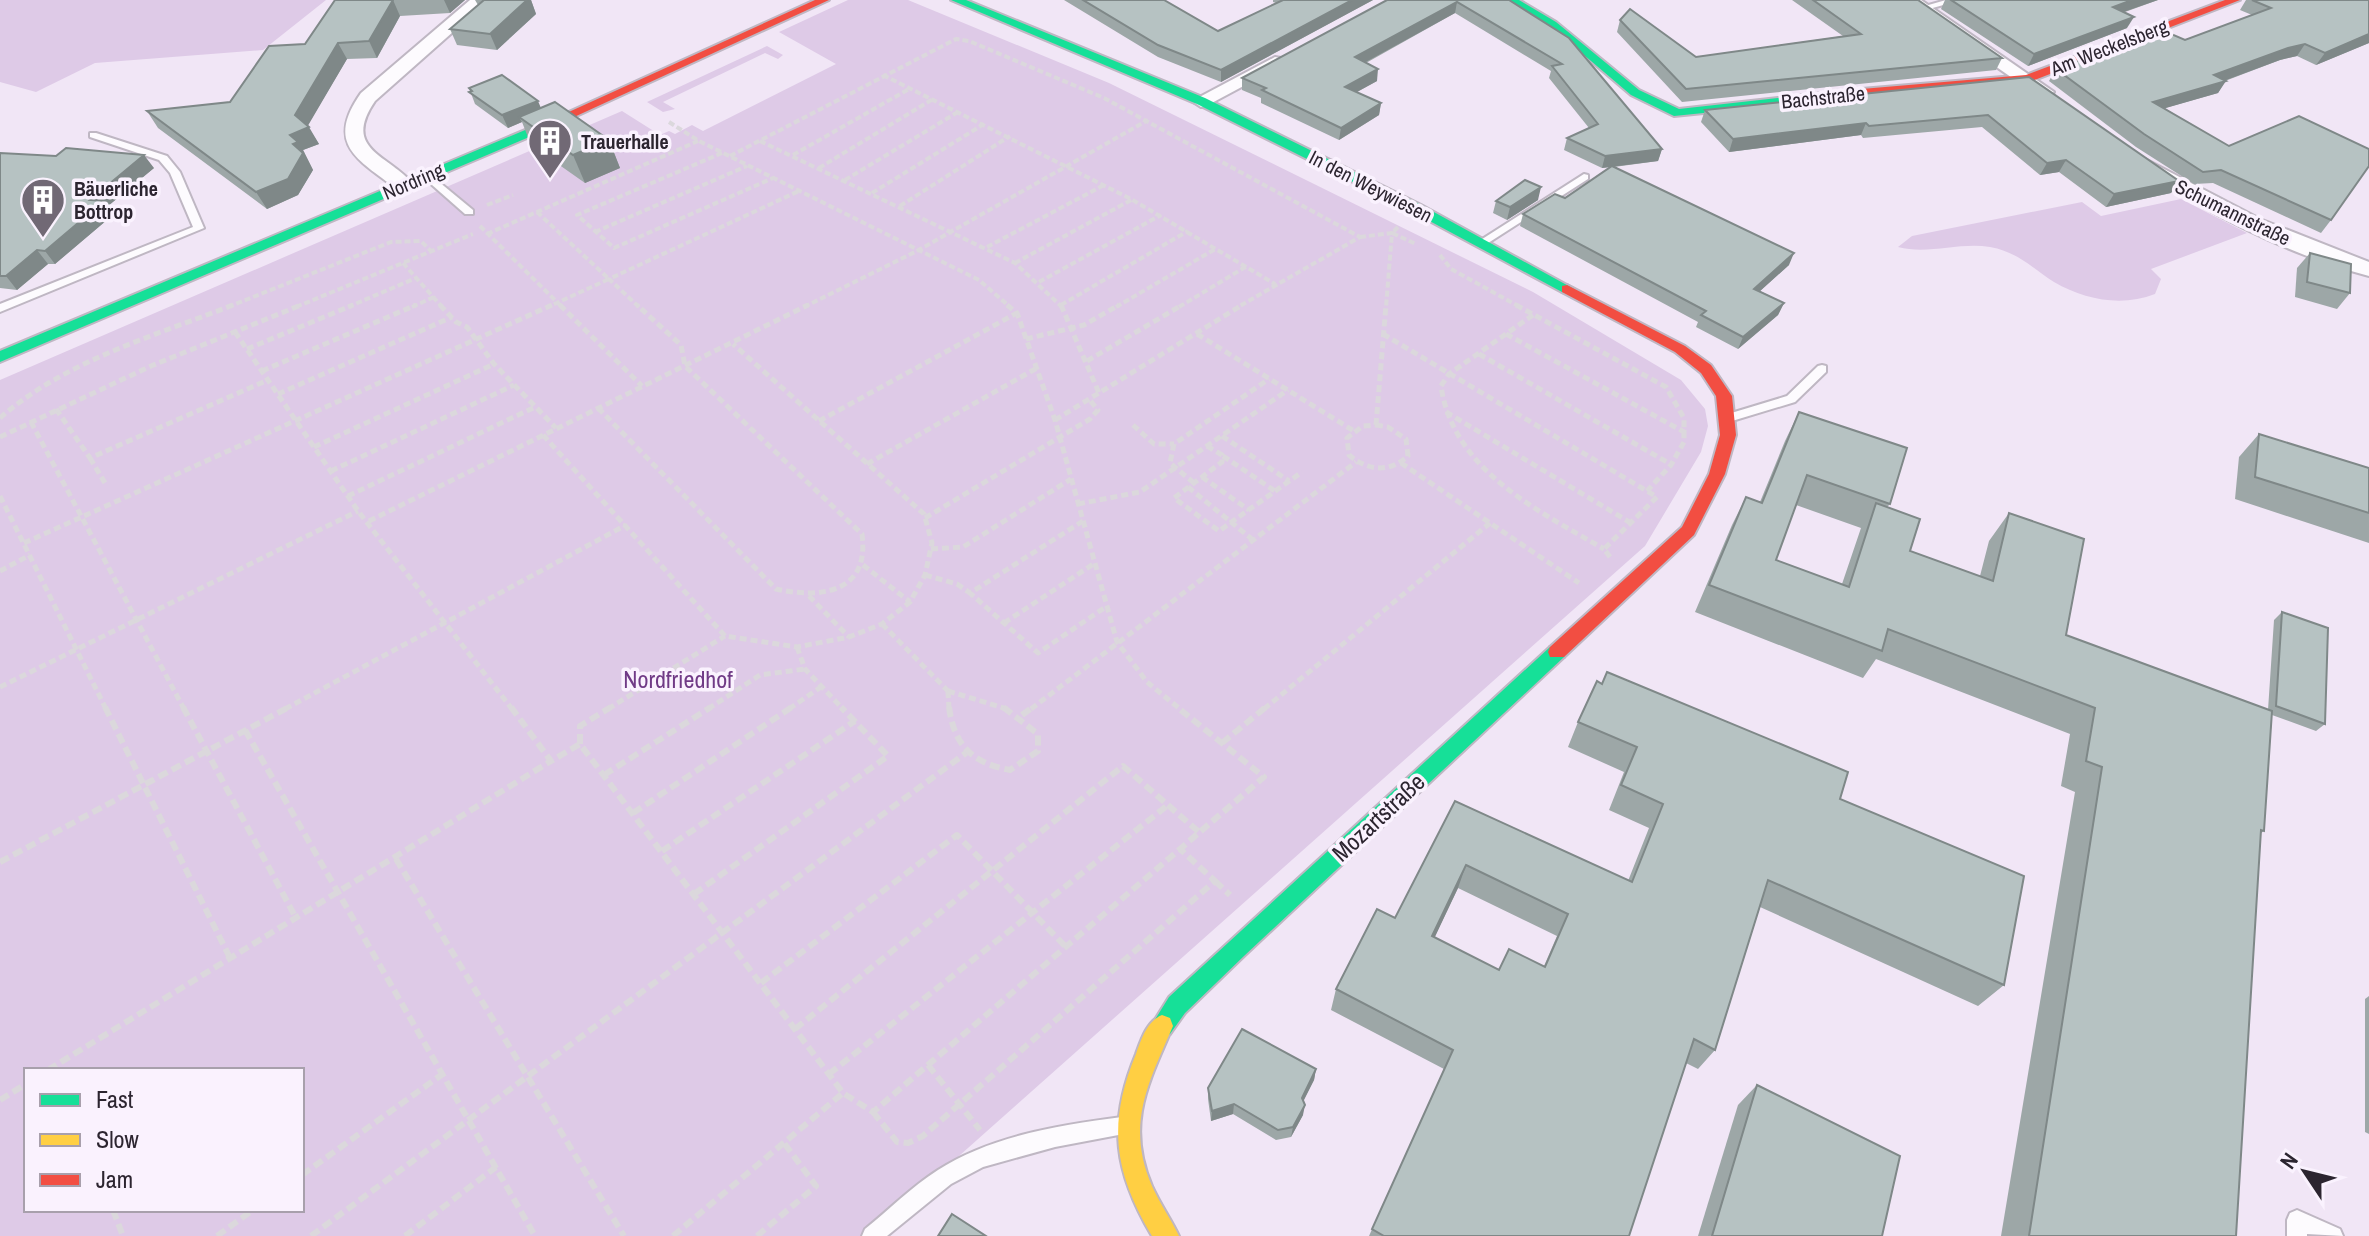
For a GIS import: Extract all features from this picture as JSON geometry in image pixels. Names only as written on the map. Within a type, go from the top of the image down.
[{"type":"street","points":[[404,185],[355,144],[350,133],[354,112],[480,0]]},
{"type":"street","name":"Nordring","points":[[1,351],[620,94],[824,0]]},
{"type":"street","name":"In den Weywiesen","points":[[956,0],[1201,101],[1416,208],[1680,349],[1712,375],[1731,427]]},
{"type":"street","name":"Bachstraße","points":[[1511,0],[1574,39],[1642,100],[1663,111],[1690,112],[1999,78],[2028,78]]},
{"type":"street","name":"Am Weckelsberg","points":[[2028,78],[2235,0]]},
{"type":"street","points":[[1916,4],[2065,106]]},
{"type":"street","points":[[1201,101],[1297,50]]},
{"type":"street","name":"Schumannstraße","points":[[2127,153],[2186,191],[2252,225],[2369,269]]},
{"type":"street","name":"Mozartstraße","points":[[1166,1236],[1145,1203],[1128,1142],[1139,1073],[1150,1043],[1177,1005],[1688,531],[1715,478],[1731,427]]},
{"type":"lane","points":[[1916,4],[1957,0]]},
{"type":"lane","points":[[0,308],[199,228],[175,172],[163,158],[93,135]]},
{"type":"lane","points":[[427,175],[469,212]]},
{"type":"lane","points":[[1481,243],[1584,177]]},
{"type":"lane","points":[[1731,427],[1791,399],[1822,369]]},
{"type":"lane","points":[[872,1236],[944,1177],[963,1167],[1082,1130],[1131,1125]]},
{"type":"lane","points":[[2297,1236],[2297,1220],[2333,1236]]},
{"type":"path","points":[[730,156],[956,39],[969,41],[1057,76],[1148,120],[1360,237]]},
{"type":"path","points":[[882,75],[1106,184],[1218,247],[1275,284]]},
{"type":"path","points":[[792,156],[910,89]]},
{"type":"path","points":[[818,168],[933,99]]},
{"type":"path","points":[[845,181],[958,112]]},
{"type":"path","points":[[369,521],[917,251],[1148,120]]},
{"type":"path","points":[[669,122],[699,141],[979,280],[1017,313],[1055,420],[1117,642],[1147,682],[1264,777],[873,1112]]},
{"type":"path","points":[[871,193],[984,124]]},
{"type":"path","points":[[899,206],[1010,136]]},
{"type":"path","points":[[759,140],[1015,263],[1061,305],[1099,393]]},
{"type":"path","points":[[0,437],[56,409],[235,332],[537,212],[699,141]]},
{"type":"path","points":[[723,153],[577,215],[614,248],[773,178]]},
{"type":"path","points":[[595,232],[748,165]]},
{"type":"path","points":[[987,247],[1106,184]]},
{"type":"path","points":[[24,543],[799,191]]},
{"type":"path","points":[[1015,263],[1133,199]]},
{"type":"path","points":[[1376,425],[1392,233],[1416,208]]},
{"type":"path","points":[[469,212],[485,232],[642,386]]},
{"type":"path","points":[[537,212],[681,345],[685,366],[862,534],[866,552],[863,565],[837,590],[808,595],[776,589],[598,408]]},
{"type":"path","points":[[1039,282],[1161,215]]},
{"type":"path","points":[[1061,305],[1189,231]]},
{"type":"path","points":[[1055,420],[1275,284],[1360,237],[1392,233],[1442,256],[1451,269],[1666,387],[1683,409],[1686,433],[1682,451],[1647,491]]},
{"type":"path","points":[[0,418],[18,402],[79,366],[391,242],[421,241],[432,252]]},
{"type":"path","points":[[1026,339],[1084,325],[1218,247]]},
{"type":"path","points":[[403,263],[452,317],[478,339],[494,364],[556,428]]},
{"type":"path","points":[[1087,361],[1247,266]]},
{"type":"path","points":[[247,349],[416,278]]},
{"type":"path","points":[[262,371],[434,297]]},
{"type":"path","points":[[819,421],[1017,313]]},
{"type":"path","points":[[1534,315],[1449,374],[1441,386],[1445,412],[1479,466],[1500,485],[1604,549],[1610,557],[1600,566]]},
{"type":"path","points":[[278,394],[452,317]]},
{"type":"path","points":[[235,332],[358,511],[447,621],[551,761]]},
{"type":"path","points":[[1197,334],[1354,431]]},
{"type":"path","points":[[1383,334],[1657,497],[1604,549]]},
{"type":"path","points":[[1506,334],[1686,433]]},
{"type":"path","points":[[543,435],[725,636],[797,647],[849,637],[882,624],[910,602],[925,575],[931,549],[925,518],[733,344]]},
{"type":"path","points":[[1478,353],[1672,465]]},
{"type":"path","points":[[314,447],[494,364]]},
{"type":"path","points":[[867,464],[1037,368]]},
{"type":"path","points":[[1133,425],[1154,444],[1174,444],[1269,379]]},
{"type":"path","points":[[90,458],[268,380]]},
{"type":"path","points":[[331,471],[514,385]]},
{"type":"path","points":[[1078,504],[1105,496],[1135,494],[1288,390]]},
{"type":"path","points":[[925,518],[1097,413],[1089,399]]},
{"type":"path","points":[[348,496],[535,407]]},
{"type":"path","points":[[56,409],[105,483]]},
{"type":"path","points":[[1445,412],[1631,523]]},
{"type":"path","points":[[31,422],[297,920]]},
{"type":"path","points":[[1376,425],[1388,427],[1406,439],[1408,456],[1401,463],[1379,469],[1356,462],[1346,446],[1354,431],[1376,425]]},
{"type":"path","points":[[1222,436],[1289,481]]},
{"type":"path","points":[[1174,444],[1170,463],[1194,483]]},
{"type":"path","points":[[1207,446],[1275,491]]},
{"type":"path","points":[[1222,455],[1222,462],[1174,498],[1219,531],[1302,472]]},
{"type":"path","points":[[1022,715],[1356,462]]},
{"type":"path","points":[[1401,463],[1581,584],[1591,575]]},
{"type":"path","points":[[1202,477],[1249,510]]},
{"type":"path","points":[[931,549],[963,547],[1071,479]]},
{"type":"path","points":[[1188,487],[1234,521],[1253,540]]},
{"type":"path","points":[[0,496],[231,960]]},
{"type":"path","points":[[0,687],[358,511]]},
{"type":"path","points":[[970,593],[1083,521]]},
{"type":"path","points":[[1222,743],[1490,523]]},
{"type":"path","points":[[0,862],[626,525]]},
{"type":"path","points":[[0,571],[30,555]]},
{"type":"path","points":[[1004,623],[1095,563]]},
{"type":"path","points":[[863,565],[910,602]]},
{"type":"path","points":[[925,575],[957,584],[1038,653],[1107,606]]},
{"type":"path","points":[[808,595],[849,637]]},
{"type":"path","points":[[882,624],[948,691],[984,698],[1022,715],[1038,734],[1038,751],[1010,770],[985,767],[966,753],[948,722],[948,691]]},
{"type":"path","points":[[725,636],[580,726],[580,744],[843,1093],[873,1112],[897,1142],[908,1143],[923,1136],[1215,881]]},
{"type":"path","points":[[694,894],[888,756],[805,669],[797,647]]},
{"type":"path","points":[[604,775],[760,675],[805,669]]},
{"type":"path","points":[[633,813],[821,686]]},
{"type":"path","points":[[662,851],[855,721]]},
{"type":"path","points":[[245,730],[535,1236]]},
{"type":"path","points":[[59,1067],[580,744]]},
{"type":"path","points":[[311,1236],[966,753]]},
{"type":"path","points":[[795,1029],[1123,766],[1199,832]]},
{"type":"path","points":[[829,1074],[1168,805]]},
{"type":"path","points":[[761,983],[957,835],[1066,947]]},
{"type":"path","points":[[1180,849],[1230,895]]},
{"type":"path","points":[[396,859],[624,1236]]},
{"type":"path","points":[[304,1174],[444,1073]]},
{"type":"path","points":[[0,1100],[24,1085]]},
{"type":"path","points":[[673,1236],[843,1093]]},
{"type":"path","points":[[757,1236],[816,1186],[784,1143]]},
{"type":"path","points":[[405,1236],[496,1167]]},
{"type":"path","points":[[114,1212],[123,1236]]},
{"type":"path","points":[[217,1236],[250,1212]]},
{"type":"green space","points":[[0,0],[326,0],[263,50],[95,63],[36,92],[0,82]]},
{"type":"green space","name":"Nordfriedhof","points":[[848,0],[908,0],[1109,83],[1533,292],[1681,380],[1705,409],[1708,426],[1701,452],[1645,546],[941,1172],[860,1236],[0,1236],[0,380],[622,111],[660,135],[669,131],[675,134],[692,125],[703,131],[836,64],[779,32]]},
{"type":"green space","points":[[767,46],[783,55],[778,59],[765,53],[663,102],[675,109],[663,112],[647,102]]},
{"type":"green space","points":[[2181,199],[2247,233],[2151,269],[2161,279],[2155,294],[2142,298],[2104,300],[2078,293],[2000,249],[1978,246],[1921,250],[1898,247],[1912,236],[2082,202],[2101,216]]},
{"type":"building","points":[[335,0],[393,0],[369,41],[338,43],[295,115],[309,127],[290,135],[298,142],[293,144],[303,153],[288,179],[256,192],[147,111],[230,102],[269,46],[305,44]]},
{"type":"building","points":[[484,0],[527,0],[490,34],[450,29]]},
{"type":"building","points":[[1083,0],[1164,0],[1218,31],[1283,0],[1352,0],[1221,70],[1158,45]]},
{"type":"building","points":[[1387,0],[1509,0],[1569,38],[1662,149],[1605,156],[1567,138],[1598,124],[1552,66],[1562,64],[1457,2],[1355,57],[1378,69],[1345,87],[1381,103],[1341,128],[1242,78]]},
{"type":"building","points":[[1813,0],[1918,0],[2002,58],[1686,89],[1620,20],[1630,9],[1696,57],[1861,34]]},
{"type":"building","points":[[1951,0],[2132,0],[2113,7],[2134,17],[2034,54]]},
{"type":"building","points":[[2252,0],[2369,0],[2369,34],[2325,53],[2305,44],[2288,48],[2214,75],[2226,81],[2153,102],[2229,146],[2299,116],[2369,149],[2369,166],[2331,220],[2221,170],[2203,172],[2144,134],[2056,69],[2162,30],[2185,40],[2271,8]]},
{"type":"building","points":[[502,75],[538,101],[502,115],[469,92],[472,91],[469,88]]},
{"type":"building","points":[[2029,77],[2179,181],[2114,194],[2066,160],[2047,163],[1988,115],[1869,126],[1866,123],[1733,139],[1705,110]]},
{"type":"building","points":[[555,102],[609,140],[573,155],[519,117]]},
{"type":"building","name":"Bäuerliche Bottrop","points":[[66,148],[144,155],[90,200],[104,201],[45,251],[37,250],[6,276],[0,276],[0,153],[56,156]]},
{"type":"building","points":[[1612,166],[1794,253],[1754,289],[1784,303],[1743,337],[1701,315],[1706,311],[1523,214],[1555,194],[1565,198]]},
{"type":"building","points":[[1525,180],[1541,187],[1510,207],[1496,201]]},
{"type":"building","points":[[2310,253],[2351,264],[2350,293],[2307,282]]},
{"type":"building","points":[[1799,412],[1907,448],[1890,504],[1807,475],[1776,560],[1849,587],[1876,503],[1920,519],[1910,551],[1993,581],[2009,513],[2084,539],[2066,635],[2272,711],[2264,831],[2261,830],[2236,1236],[2029,1236],[2102,767],[2086,761],[2095,708],[1888,629],[1882,651],[1709,585],[1746,497],[1762,503]]},
{"type":"building","points":[[2259,434],[2369,468],[2369,513],[2255,477]]},
{"type":"building","points":[[2282,612],[2328,628],[2325,724],[2276,706]]},
{"type":"building","points":[[1607,672],[1848,772],[1840,799],[2024,876],[2004,985],[1768,880],[1715,1050],[1694,1039],[1629,1236],[1384,1236],[1372,1229],[1453,1050],[1336,989],[1377,909],[1395,918],[1455,801],[1632,882],[1663,804],[1621,785],[1637,747],[1578,722],[1597,681],[1602,684]],"holes":[[[1466,865],[1568,914],[1545,967],[1509,949],[1499,970],[1432,936]]]},
{"type":"building","points":[[1242,1029],[1316,1069],[1302,1098],[1305,1105],[1293,1127],[1278,1130],[1234,1104],[1212,1111],[1208,1088]]},
{"type":"building","points":[[1757,1085],[1900,1156],[1882,1236],[1712,1236]]},
{"type":"building","points":[[952,1214],[986,1236],[938,1236]]},
{"type":"traffic: fast","points":[[956,0],[1201,101],[1416,208],[1567,289]]},
{"type":"traffic: fast","points":[[1511,0],[1568,35],[1635,93],[1678,113],[1850,94]]},
{"type":"traffic: fast","points":[[0,357],[544,126]]},
{"type":"traffic: fast","points":[[1162,1026],[1177,1005],[1236,949],[1557,652]]},
{"type":"traffic: slow","points":[[1162,1026],[1137,1083],[1128,1131],[1138,1181],[1147,1204],[1166,1236]]},
{"type":"traffic: jam","points":[[544,126],[824,0]]},
{"type":"traffic: jam","points":[[1850,94],[2028,78],[2235,0]]},
{"type":"traffic: jam","points":[[1557,652],[1688,531],[1717,474],[1728,435],[1724,396],[1706,369],[1680,349],[1567,289]]},
{"type":"place","name":"Trauerhalle","points":[[550,180]]},
{"type":"place","name":"Bäuerliche Bottrop","points":[[43,239]]}]
